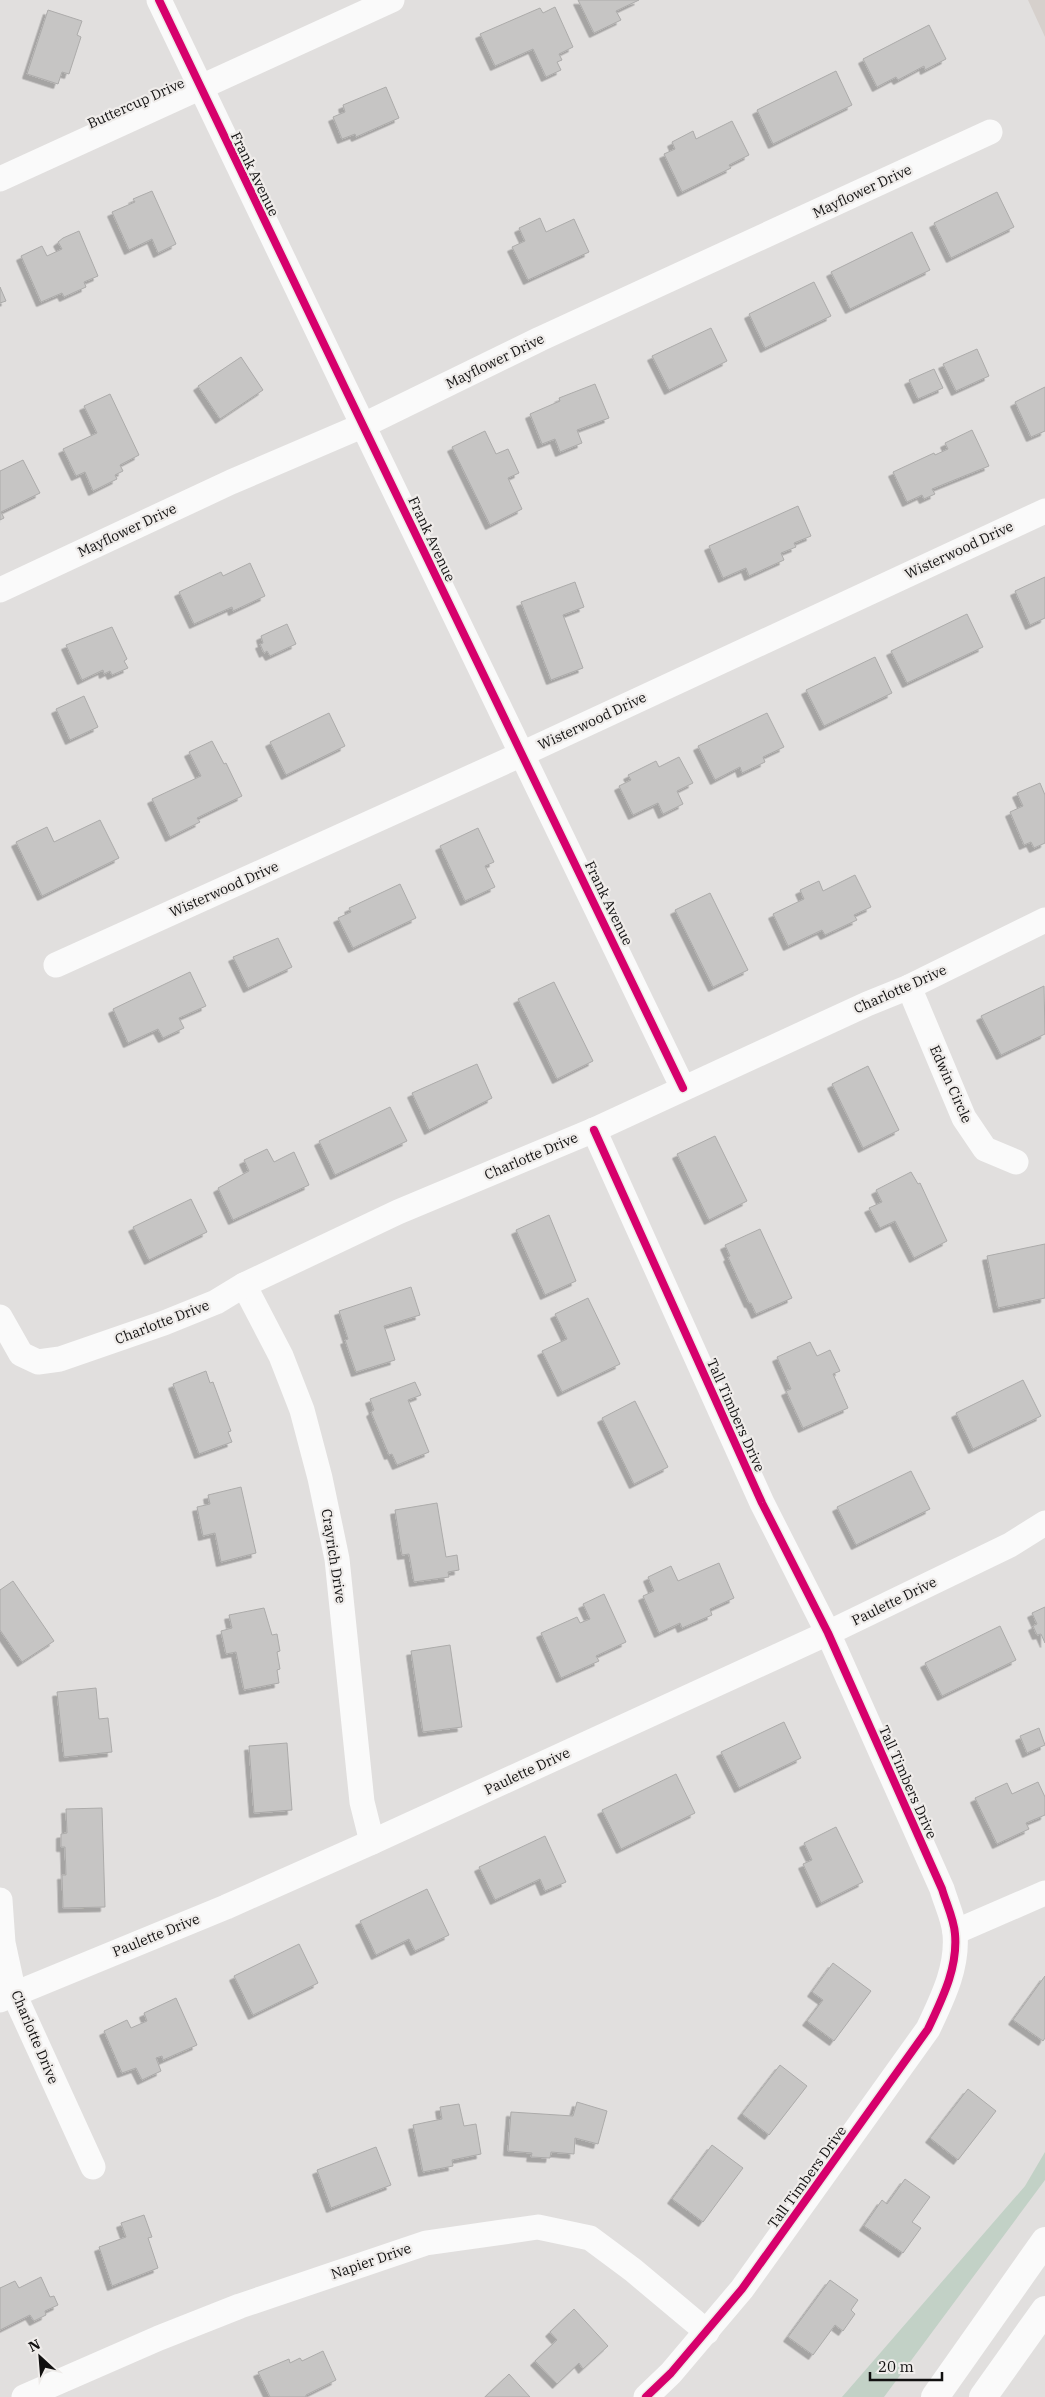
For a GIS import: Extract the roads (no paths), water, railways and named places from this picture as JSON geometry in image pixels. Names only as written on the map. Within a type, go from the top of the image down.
[{"type":"highway","points":[[935,2397],[1045,2241]]},
{"type":"highway","points":[[983,2397],[1045,2310]]},
{"type":"street","name":"Frank Avenue","points":[[160,0],[282,260],[364,424],[683,1088]]},
{"type":"street","name":"Buttercup Drive","points":[[0,179],[392,0]]},
{"type":"street","name":"Mayflower Drive","points":[[0,590],[231,482],[364,424],[540,339],[990,132]]},
{"type":"street","name":"Wisterwood Drive","points":[[56,965],[522,754],[1045,511]]},
{"type":"street","name":"Charlotte Drive","points":[[0,1316],[21,1354],[38,1362],[60,1359],[164,1322],[216,1302],[244,1285],[398,1212],[594,1130],[866,1004],[909,987],[1045,920]]},
{"type":"street","name":"Edwin Circle","points":[[909,987],[964,1118],[985,1149],[1016,1162]]},
{"type":"street","name":"Tall Timbers Drive","points":[[594,1130],[762,1503],[828,1633],[942,1889],[955,1932],[955,1958],[947,1988],[928,2029],[742,2289],[671,2373],[646,2397]]},
{"type":"street","name":"Crayrich Drive","points":[[244,1285],[280,1356],[302,1410],[320,1478],[337,1559],[362,1802],[372,1842]]},
{"type":"street","name":"Paulette Drive","points":[[7,1997],[226,1907],[372,1842],[828,1633],[1010,1545],[1045,1523]]},
{"type":"street","points":[[955,1932],[1045,1894]]},
{"type":"street","name":"Charlotte Drive","points":[[0,1900],[7,1997],[93,2167]]},
{"type":"street","name":"Napier Drive","points":[[24,2397],[132,2349],[231,2310],[426,2242],[538,2227],[590,2238],[633,2270],[707,2332]]}]
